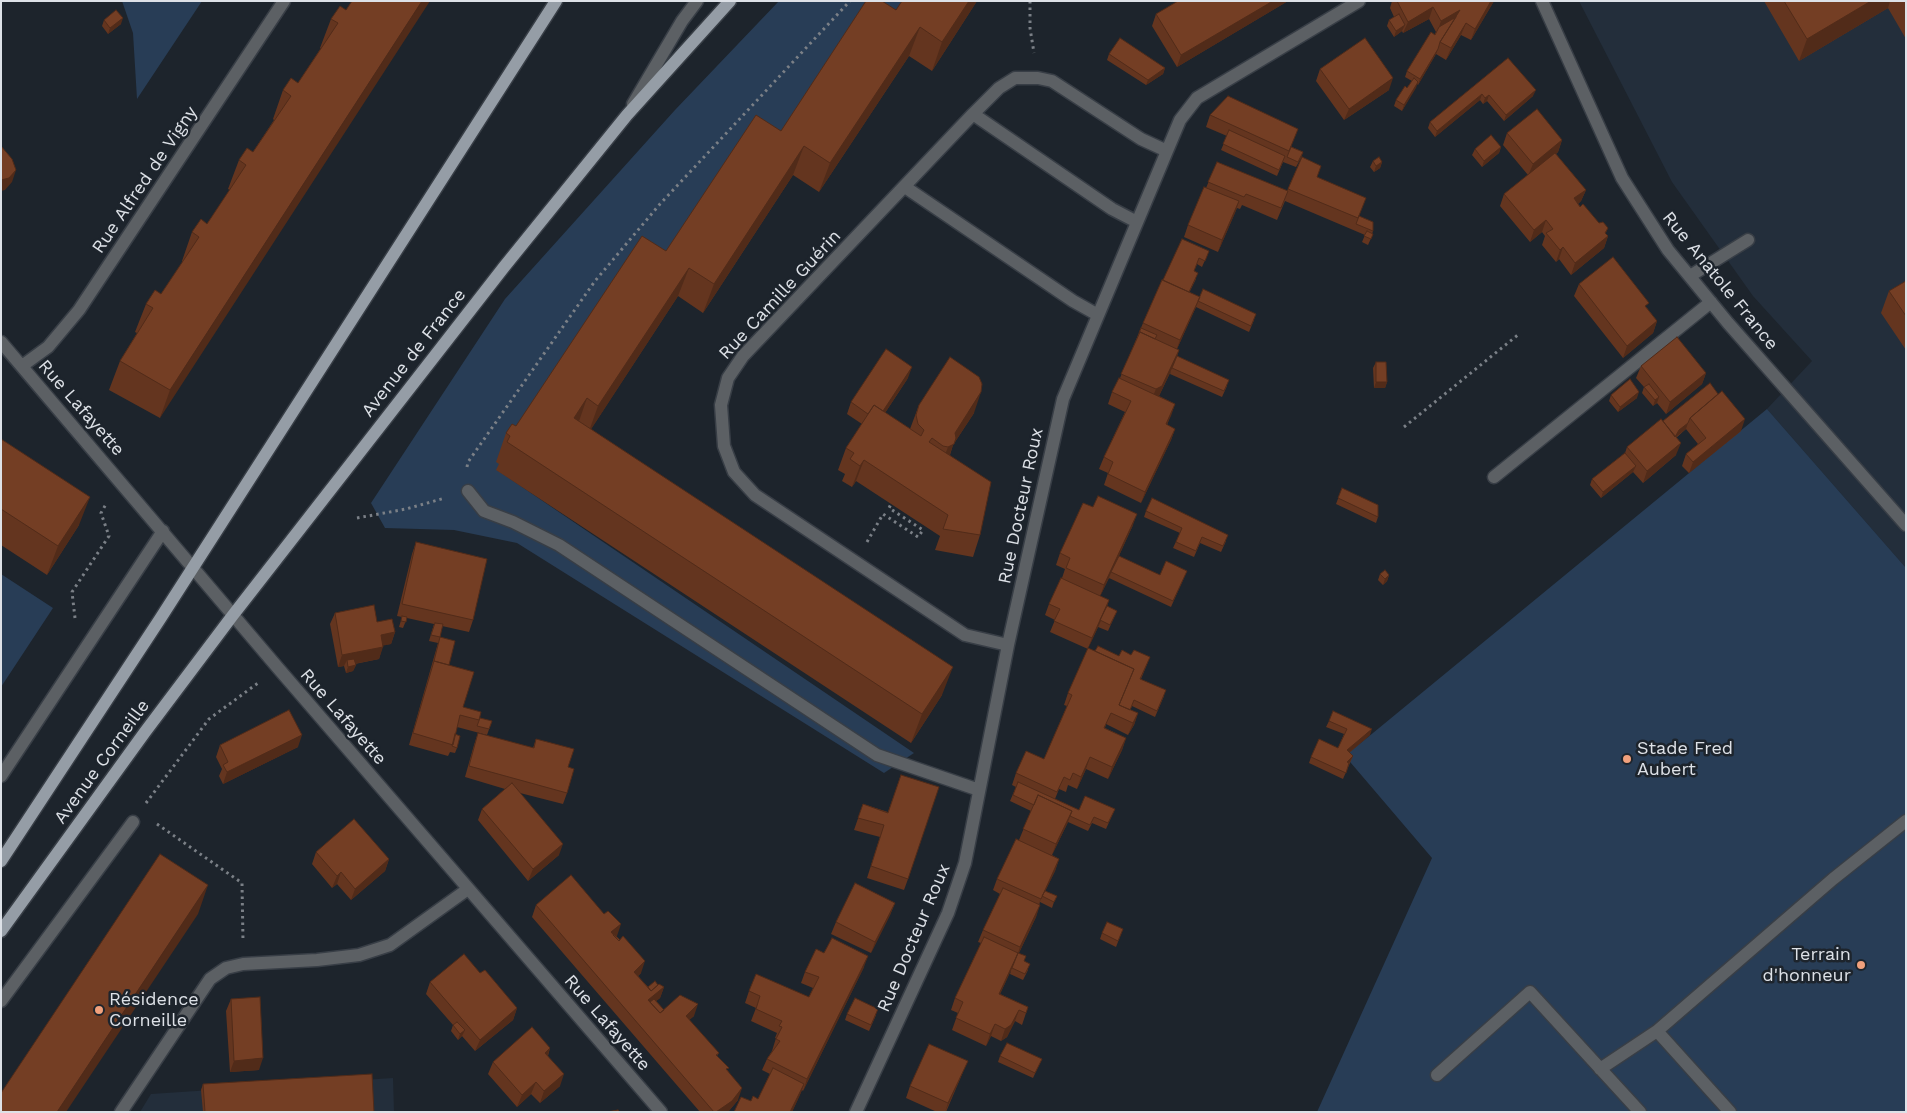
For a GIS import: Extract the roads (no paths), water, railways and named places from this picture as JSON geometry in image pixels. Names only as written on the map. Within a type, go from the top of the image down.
[{"type":"main road","name":"Avenue Corneille","points":[[1,861],[556,1]]},
{"type":"main road","name":"Avenue de France","points":[[233,615],[504,267],[627,115],[730,1]]},
{"type":"main road","name":"Avenue Corneille","points":[[1,931],[145,732],[233,615]]},
{"type":"street","name":"Rue Alfred de Vigny","points":[[22,366],[48,347],[79,310],[284,1]]},
{"type":"street","points":[[627,115],[682,21],[698,1]]},
{"type":"street","name":"Rue Docteur Roux","points":[[856,1112],[948,913],[965,863],[1008,645],[1063,399],[1180,120],[1197,98],[1359,1]]},
{"type":"street","name":"Rue Anatole France","points":[[1542,1],[1622,178],[1668,250],[1711,302],[1906,525]]},
{"type":"street","name":"Rue Camille Guérin","points":[[1008,645],[965,635],[755,495],[734,472],[724,446],[721,404],[728,378],[743,356],[973,114],[999,88],[1015,78],[1038,78],[1052,81],[1141,139],[1167,151]]},
{"type":"street","points":[[973,114],[1112,210],[1137,222]]},
{"type":"street","points":[[905,187],[1073,301],[1098,315]]},
{"type":"street","points":[[1690,276],[1748,240]]},
{"type":"street","points":[[1494,477],[1711,302]]},
{"type":"street","name":"Rue Lafayette","points":[[1,342],[278,668],[661,1112]]},
{"type":"street","points":[[468,491],[484,511],[513,522],[559,546],[877,755],[979,790]]},
{"type":"street","points":[[1,776],[163,531]]},
{"type":"street","points":[[1,1001],[137,817]]},
{"type":"street","points":[[1600,1069],[1657,1030],[1833,879],[1906,821]]},
{"type":"street","points":[[121,1112],[210,979],[226,968],[243,964],[317,960],[359,954],[390,945],[452,902],[468,888]]},
{"type":"street","points":[[1437,1075],[1530,992],[1640,1112]]},
{"type":"street","points":[[1657,1030],[1730,1112]]},
{"type":"place","name":"Stade Fred Aubert","points":[[1627,759]]},
{"type":"place","name":"Terrain d'honneur","points":[[1861,965]]},
{"type":"place","name":"Résidence Corneille","points":[[99,1010]]}]
